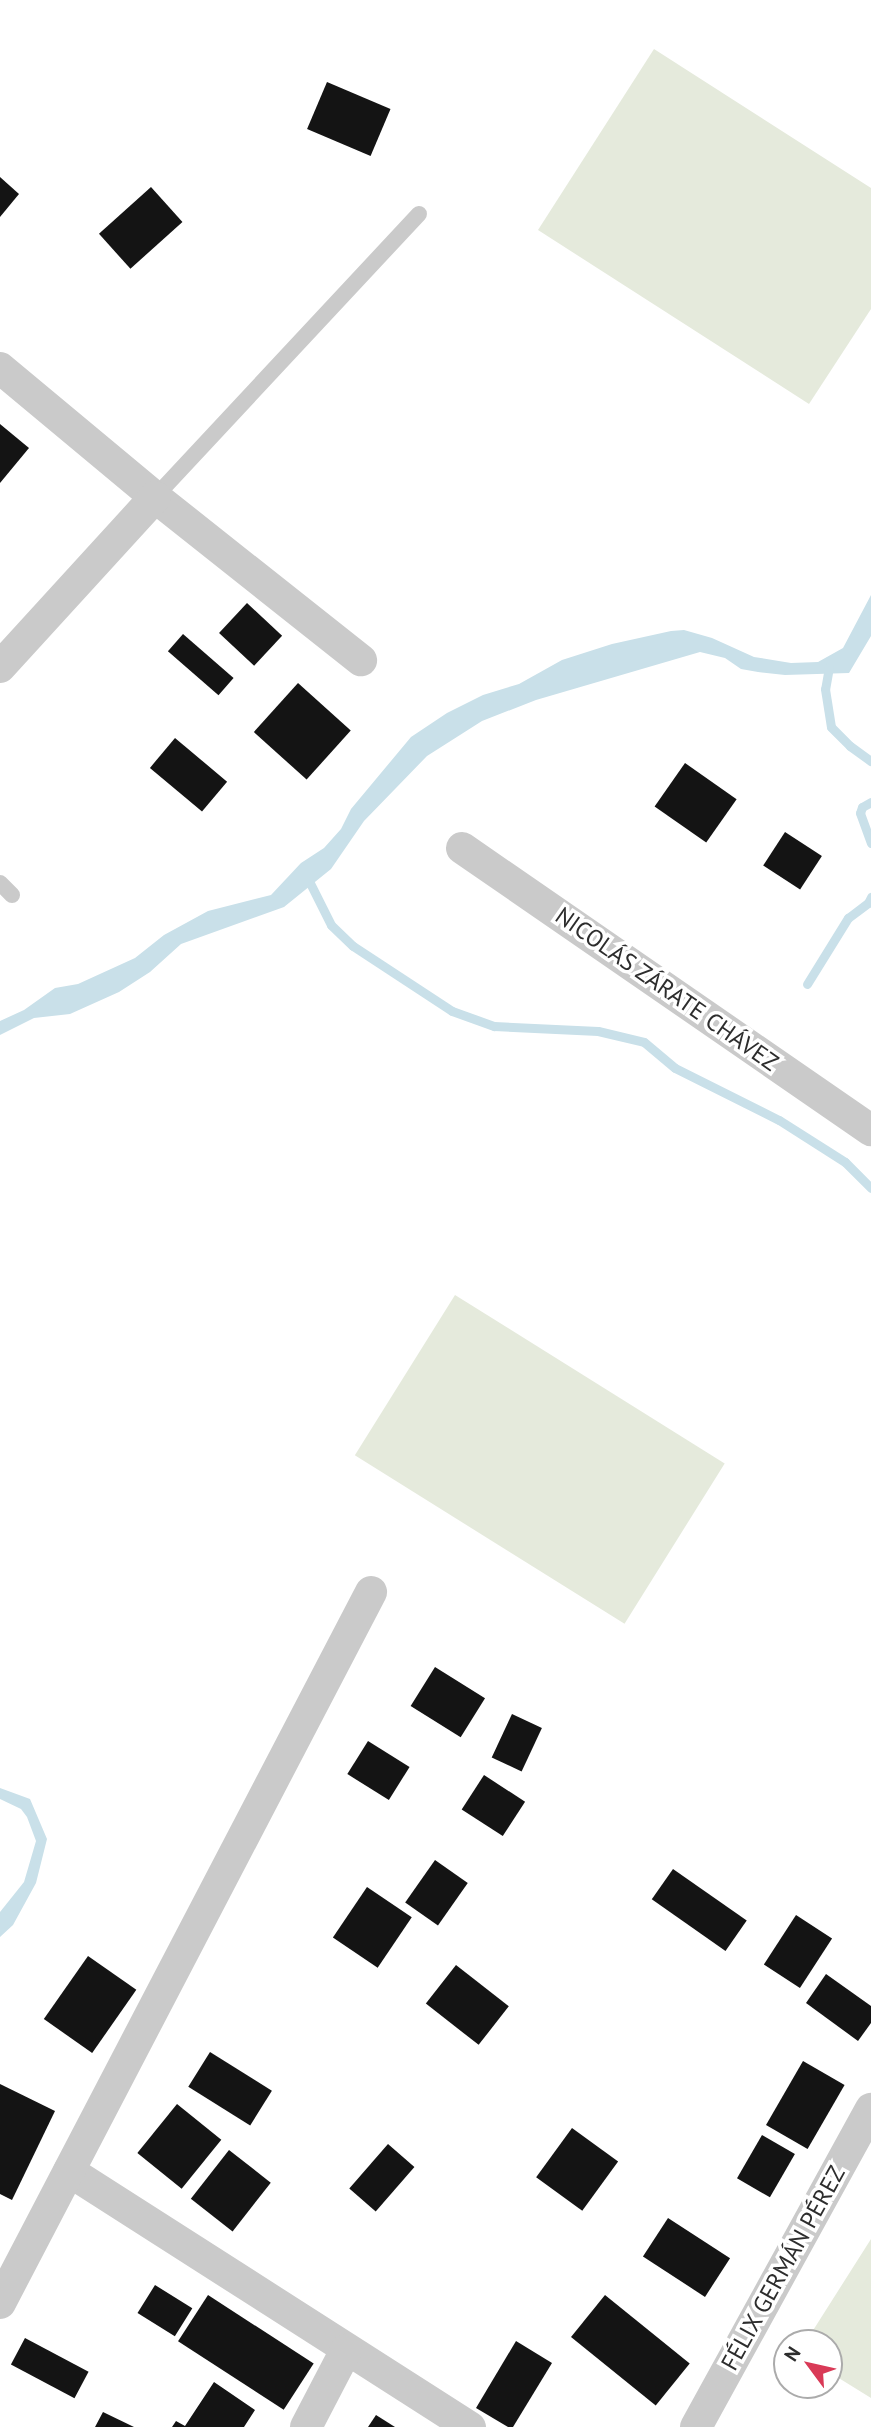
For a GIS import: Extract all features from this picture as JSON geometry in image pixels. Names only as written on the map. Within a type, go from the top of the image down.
[{"type":"street","points":[[0,368],[155,497],[361,660]]},
{"type":"street","points":[[0,667],[155,497]]},
{"type":"street","name":"NICOLÁS ZÁRATE CHÁVEZ","points":[[462,848],[871,1130]]},
{"type":"street","points":[[0,2303],[371,1592]]},
{"type":"street","name":"FÉLIX GERMÁN PÉREZ","points":[[696,2427],[871,2109]]},
{"type":"street","points":[[69,2171],[470,2427]]},
{"type":"street","points":[[306,2427],[346,2350]]},
{"type":"lane","points":[[155,497],[419,214]]},
{"type":"shaded area","points":[[654,49],[871,188],[871,309],[809,404],[538,230]]},
{"type":"shaded area","points":[[455,1295],[725,1464],[625,1624],[355,1455]]},
{"type":"shaded area","points":[[871,2239],[871,2398],[843,2381],[843,2329],[814,2329]]},
{"type":"water","points":[[871,595],[871,636],[849,673],[785,675],[758,672],[741,669],[725,658],[700,652],[536,700],[482,721],[427,756],[364,821],[331,869],[284,907],[181,944],[150,972],[119,992],[70,1014],[34,1018],[0,1035],[0,1021],[24,1010],[55,988],[78,984],[135,958],[164,935],[208,911],[271,895],[301,863],[324,848],[341,829],[351,809],[411,737],[447,713],[483,695],[519,684],[562,660],[612,644],[671,631],[684,630],[712,638],[754,657],[791,663],[818,662],[843,648]]},
{"type":"water","points":[[0,1788],[30,1799],[47,1839],[36,1883],[13,1925],[0,1937],[0,1912],[24,1882],[36,1841],[21,1809],[0,1799]]},
{"type":"building","points":[[327,82],[391,109],[371,156],[307,129]]},
{"type":"building","points":[[0,177],[19,194],[0,217]]},
{"type":"building","points":[[151,187],[182,222],[130,269],[99,234]]},
{"type":"building","points":[[0,424],[29,448],[0,483]]},
{"type":"building","points":[[247,603],[282,636],[254,666],[219,633]]},
{"type":"building","points":[[183,634],[234,678],[218,695],[168,651]]},
{"type":"building","points":[[298,683],[351,731],[307,780],[254,732]]},
{"type":"building","points":[[175,738],[227,782],[202,812],[150,768]]},
{"type":"building","points":[[685,763],[737,799],[706,843],[655,806]]},
{"type":"building","points":[[785,832],[822,856],[800,890],[763,866]]},
{"type":"building","points":[[435,1667],[485,1698],[461,1737],[411,1706]]},
{"type":"building","points":[[512,1714],[542,1728],[522,1771],[492,1758]]},
{"type":"building","points":[[368,1741],[410,1767],[389,1800],[347,1774]]},
{"type":"building","points":[[484,1775],[525,1802],[503,1836],[462,1809]]},
{"type":"building","points":[[435,1860],[468,1883],[438,1926],[405,1903]]},
{"type":"building","points":[[673,1869],[747,1921],[726,1951],[652,1899]]},
{"type":"building","points":[[367,1887],[412,1917],[378,1968],[333,1938]]},
{"type":"building","points":[[796,1915],[832,1938],[800,1988],[764,1964]]},
{"type":"building","points":[[88,1956],[136,1990],[92,2053],[44,2019]]},
{"type":"building","points":[[456,1965],[509,2006],[479,2045],[426,2004]]},
{"type":"building","points":[[826,1974],[871,2006],[871,2023],[858,2041],[806,2003]]},
{"type":"building","points":[[210,2052],[272,2091],[250,2125],[188,2087]]},
{"type":"building","points":[[803,2061],[845,2085],[808,2149],[766,2125]]},
{"type":"building","points":[[0,2084],[55,2111],[12,2200],[0,2194]]},
{"type":"building","points":[[177,2104],[221,2140],[182,2189],[137,2153]]},
{"type":"building","points":[[572,2128],[618,2162],[582,2211],[536,2177]]},
{"type":"building","points":[[762,2135],[795,2154],[770,2197],[737,2178]]},
{"type":"building","points":[[388,2144],[414,2167],[376,2211],[349,2189]]},
{"type":"building","points":[[229,2150],[271,2183],[233,2231],[191,2199]]},
{"type":"building","points":[[668,2218],[730,2258],[705,2297],[643,2257]]},
{"type":"building","points":[[155,2285],[192,2308],[175,2336],[138,2313]]},
{"type":"building","points":[[208,2295],[314,2364],[284,2410],[178,2341]]},
{"type":"building","points":[[605,2295],[690,2364],[656,2406],[571,2337]]},
{"type":"building","points":[[25,2338],[89,2372],[74,2398],[11,2364]]},
{"type":"building","points":[[516,2341],[552,2363],[513,2427],[508,2427],[476,2408]]},
{"type":"building","points":[[214,2382],[255,2410],[244,2427],[172,2427],[176,2421],[185,2426]]},
{"type":"building","points":[[103,2412],[134,2427],[95,2427]]},
{"type":"building","points":[[376,2415],[395,2427],[368,2427]]},
{"type":"waterway","points":[[829,667],[825,689],[831,727],[850,746],[871,761]]},
{"type":"waterway","points":[[871,802],[862,807],[860,813],[871,843]]},
{"type":"waterway","points":[[309,881],[331,925],[353,946],[452,1011],[494,1026],[598,1031],[644,1042],[675,1068],[779,1120],[845,1162],[871,1188]]},
{"type":"waterway","points":[[807,984],[848,918],[868,903],[871,897]]}]
